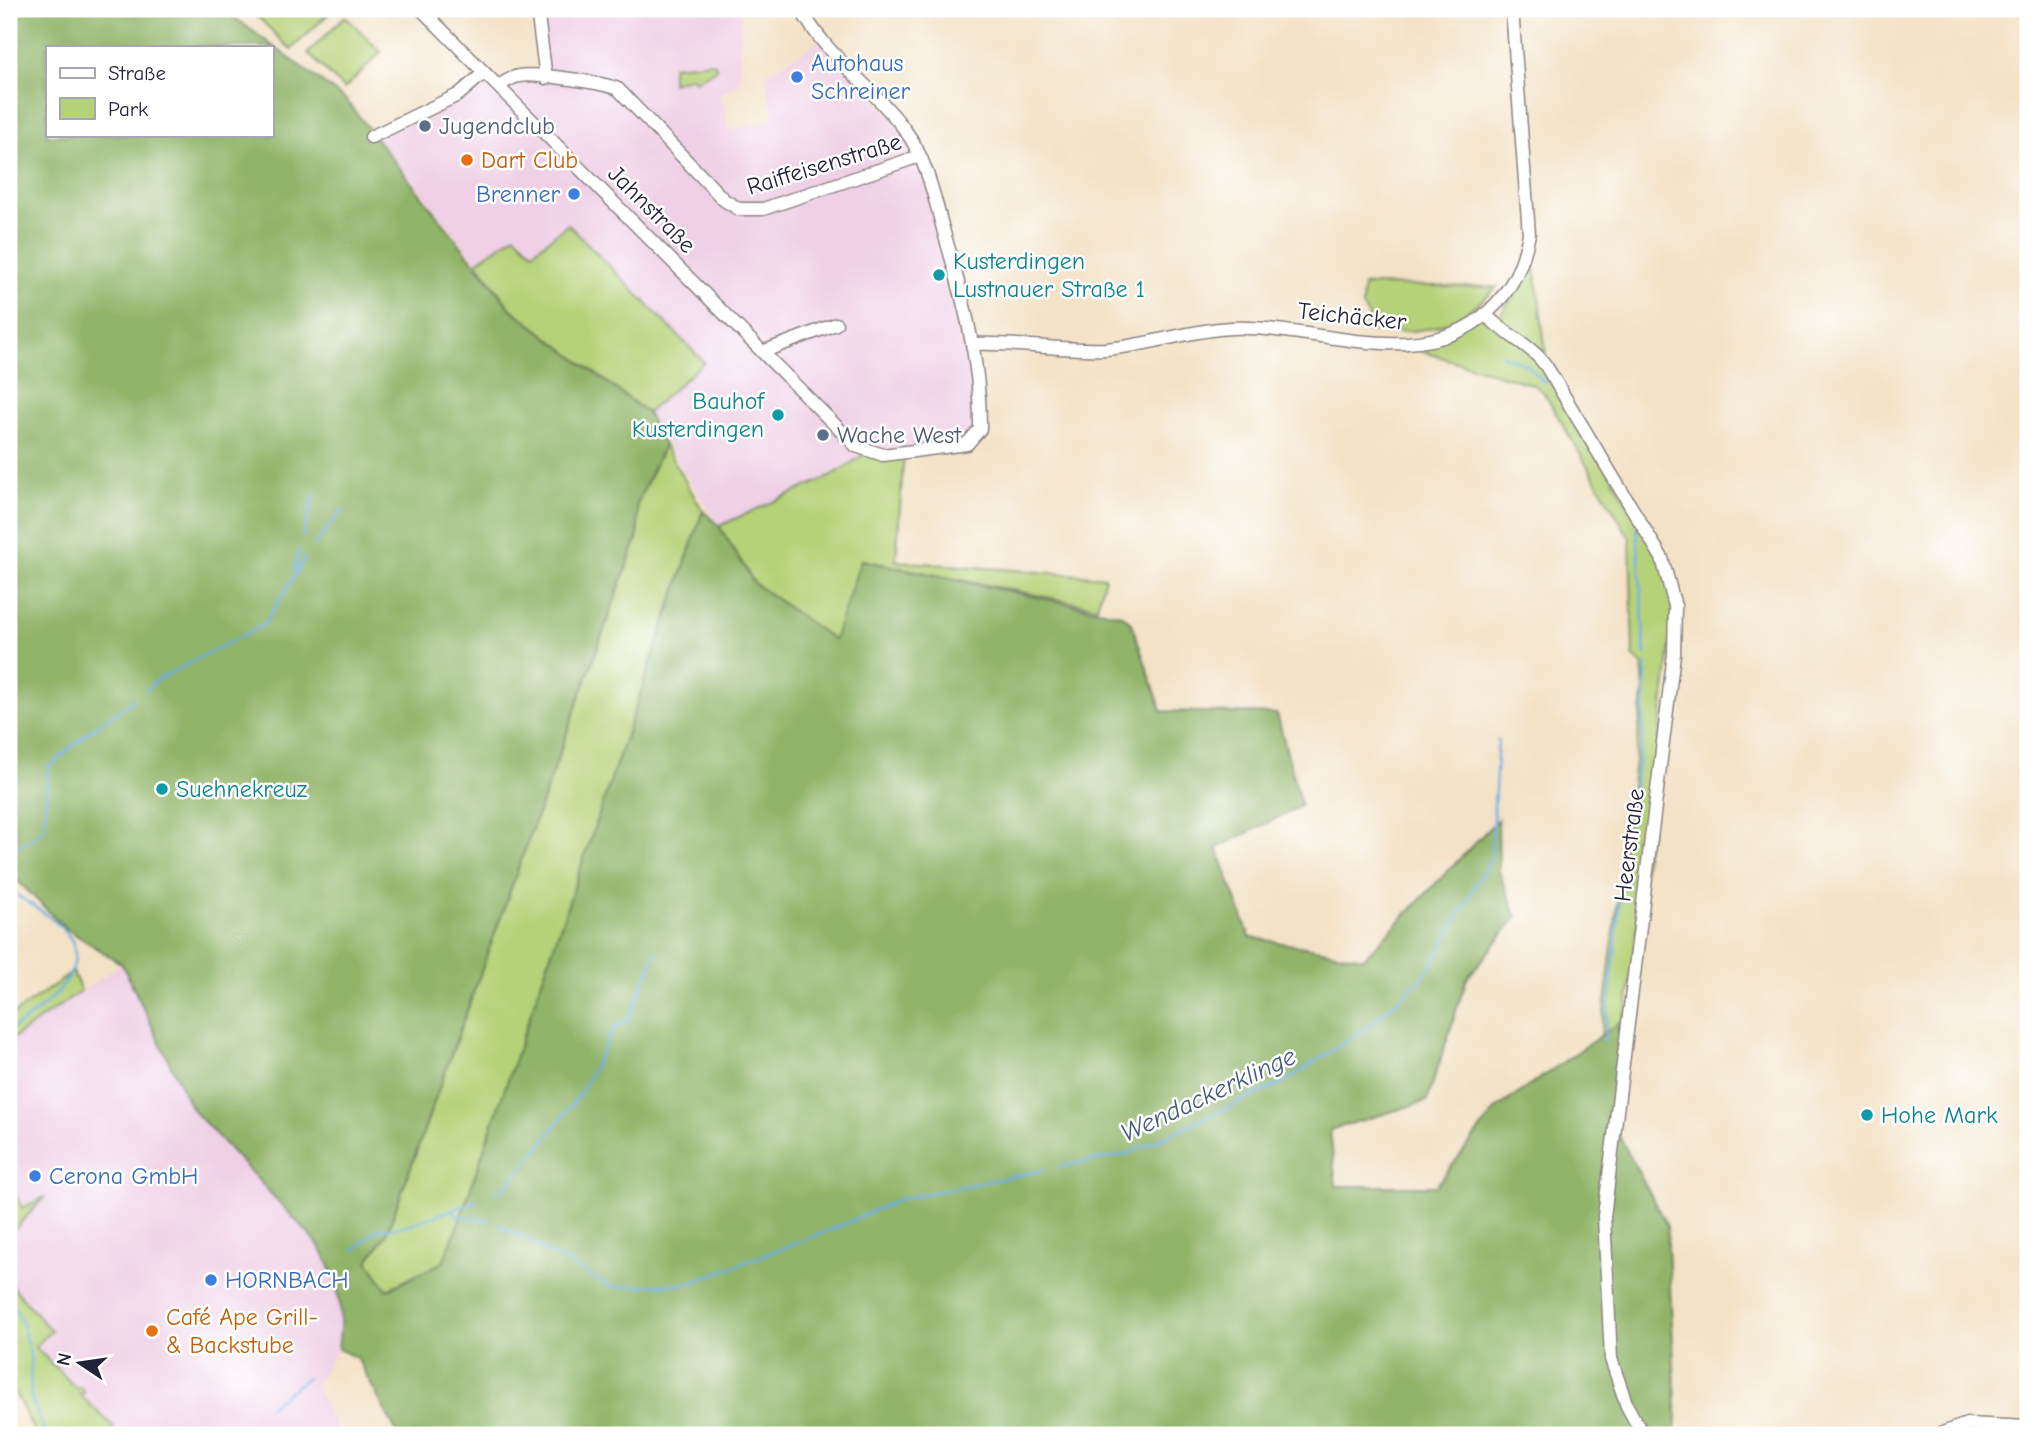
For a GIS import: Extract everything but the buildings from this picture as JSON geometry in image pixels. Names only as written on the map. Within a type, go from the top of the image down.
[{"type":"street","name":"Jahnstraße","points":[[421,9],[856,446],[883,455],[967,444],[975,439],[980,429],[980,418],[973,344]]},
{"type":"street","points":[[537,9],[546,78]]},
{"type":"street","points":[[801,9],[821,40],[898,120],[920,156],[958,282],[973,344]]},
{"type":"street","name":"Teichäcker","points":[[973,344],[1104,349],[1201,331],[1240,328],[1407,344],[1452,335],[1485,314],[1514,282],[1529,234],[1512,9]]},
{"type":"street","points":[[371,137],[458,95],[484,73]]},
{"type":"street","name":"Raiffeisenstraße","points":[[499,86],[518,76],[604,84],[625,93],[724,200],[739,209],[763,209],[920,156]]},
{"type":"street","name":"Heerstraße","points":[[1485,314],[1505,334],[1536,354],[1546,366],[1662,558],[1675,606],[1676,637],[1604,1216],[1611,1359],[1627,1406],[1643,1435]]},
{"type":"street","points":[[762,352],[836,324]]},
{"type":"street","points":[[1937,1435],[1967,1424],[2028,1427]]},
{"type":"shaded area","points":[[570,9],[741,9],[740,83],[721,93],[729,130],[774,119],[765,75],[821,40],[914,142],[973,344],[975,439],[868,453],[831,476],[719,526],[647,413],[703,363],[532,253],[515,235],[477,262],[376,135],[428,110],[484,73],[499,86],[546,77],[537,13]]},
{"type":"shaded area","points":[[122,964],[192,1109],[317,1243],[332,1266],[340,1293],[343,1320],[338,1349],[315,1385],[339,1435],[57,1435],[9,1309],[9,1215],[21,1208],[9,1182],[9,1041]]},
{"type":"green space","points":[[9,9],[223,9],[346,100],[511,309],[647,413],[664,445],[637,504],[638,535],[387,1233],[368,1261],[387,1290],[443,1262],[457,1228],[703,511],[719,526],[755,584],[834,640],[861,560],[1122,615],[1131,622],[1162,711],[1277,714],[1301,806],[1217,848],[1250,937],[1364,958],[1498,819],[1499,872],[1517,917],[1467,978],[1427,1101],[1330,1130],[1336,1186],[1436,1186],[1496,1109],[1626,1018],[1615,1128],[1667,1226],[1677,1423],[1674,1435],[398,1435],[357,1358],[338,1349],[338,1294],[331,1269],[317,1243],[192,1109],[122,964],[65,928],[9,872]]},
{"type":"green space","points":[[260,9],[322,9],[328,14],[291,50],[255,14]]},
{"type":"green space","points":[[345,16],[381,52],[344,89],[308,53]]},
{"type":"green space","points":[[712,62],[716,65],[715,70],[695,81],[692,77],[672,83],[672,66]]},
{"type":"green space","points":[[568,224],[704,362],[647,413],[511,309],[477,262],[515,235],[533,252]]},
{"type":"green space","points":[[1533,250],[1546,354],[1503,323],[1500,316],[1518,287]]},
{"type":"green space","points":[[1363,285],[1497,287],[1467,312],[1452,320],[1421,330],[1386,332],[1366,330],[1369,316],[1362,307]]},
{"type":"green space","points":[[1485,314],[1536,354],[1662,558],[1675,606],[1626,1018],[1601,1036],[1644,688],[1642,664],[1633,656],[1630,538],[1544,393],[1534,385],[1417,350],[1416,343]]},
{"type":"green space","points":[[664,445],[703,511],[457,1228],[443,1262],[387,1290],[368,1261],[387,1233],[638,535],[637,504]]},
{"type":"green space","points":[[868,452],[904,453],[896,561],[1105,577],[1097,607],[861,560],[835,641],[755,584],[719,526],[831,476]]},
{"type":"green space","points":[[73,972],[81,991],[9,1041],[9,1017]]},
{"type":"green space","points":[[9,1182],[22,1208],[45,1197],[9,1235]]},
{"type":"green space","points":[[9,1282],[51,1331],[35,1347],[77,1389],[80,1387],[85,1392],[80,1395],[114,1427],[110,1432],[113,1435],[36,1435],[9,1381]]},
{"type":"green space","points":[[1970,1430],[2028,1431],[2028,1435],[1956,1435]]},
{"type":"waterway","points":[[1502,355],[1527,365],[1545,383]]},
{"type":"waterway","points":[[303,536],[314,496]]},
{"type":"waterway","points":[[314,546],[343,509]]},
{"type":"waterway","points":[[1637,527],[1645,654]]},
{"type":"waterway","points":[[294,570],[299,550]]},
{"type":"waterway","points":[[146,690],[159,679],[265,624],[305,558]]},
{"type":"waterway","points":[[1625,844],[1642,740],[1646,665]]},
{"type":"waterway","points":[[15,847],[31,840],[44,828],[48,768],[92,729],[134,700]]},
{"type":"waterway","name":"Wendackerklinge","points":[[1059,1167],[1127,1154],[1286,1081],[1372,1024],[1426,974],[1491,858],[1498,739]]},
{"type":"waterway","points":[[1604,1041],[1623,856]]},
{"type":"waterway","points":[[9,890],[58,924],[71,940],[75,955],[72,971],[51,999],[9,1031]]},
{"type":"waterway","points":[[494,1192],[503,1190],[580,1094],[613,1030],[629,1019],[657,951]]},
{"type":"waterway","name":"Wendackerklinge","points":[[500,1225],[611,1287],[688,1284],[838,1227],[900,1199],[1045,1170]]},
{"type":"waterway","points":[[454,1209],[477,1201]]},
{"type":"waterway","name":"Wendackerklinge","points":[[354,1250],[378,1229],[407,1225],[452,1210],[458,1216],[488,1220]]},
{"type":"waterway","points":[[9,1299],[21,1320],[30,1355],[31,1398],[46,1435]]},
{"type":"waterway","name":"Wendackerklinge","points":[[269,1406],[307,1378]]},
{"type":"waterway","name":"Wendackerklinge","points":[[224,1435],[244,1425]]},
{"type":"place","name":"Autohaus Schreiner","points":[[797,77]]},
{"type":"place","name":"Jugendclub","points":[[425,126]]},
{"type":"place","name":"Dart Club","points":[[467,160]]},
{"type":"place","name":"Brenner","points":[[574,194]]},
{"type":"place","name":"Kusterdingen Lustnauer Straße 1","points":[[939,275]]},
{"type":"place","name":"Bauhof Kusterdingen","points":[[778,415]]},
{"type":"place","name":"Wache West","points":[[823,435]]},
{"type":"place","name":"Suehnekreuz","points":[[162,789]]},
{"type":"place","name":"Hohe Mark","points":[[1867,1115]]},
{"type":"place","name":"Cerona GmbH","points":[[35,1176]]},
{"type":"place","name":"HORNBACH","points":[[211,1280]]},
{"type":"place","name":"Café Ape Grill- & Backstube","points":[[152,1331]]}]
